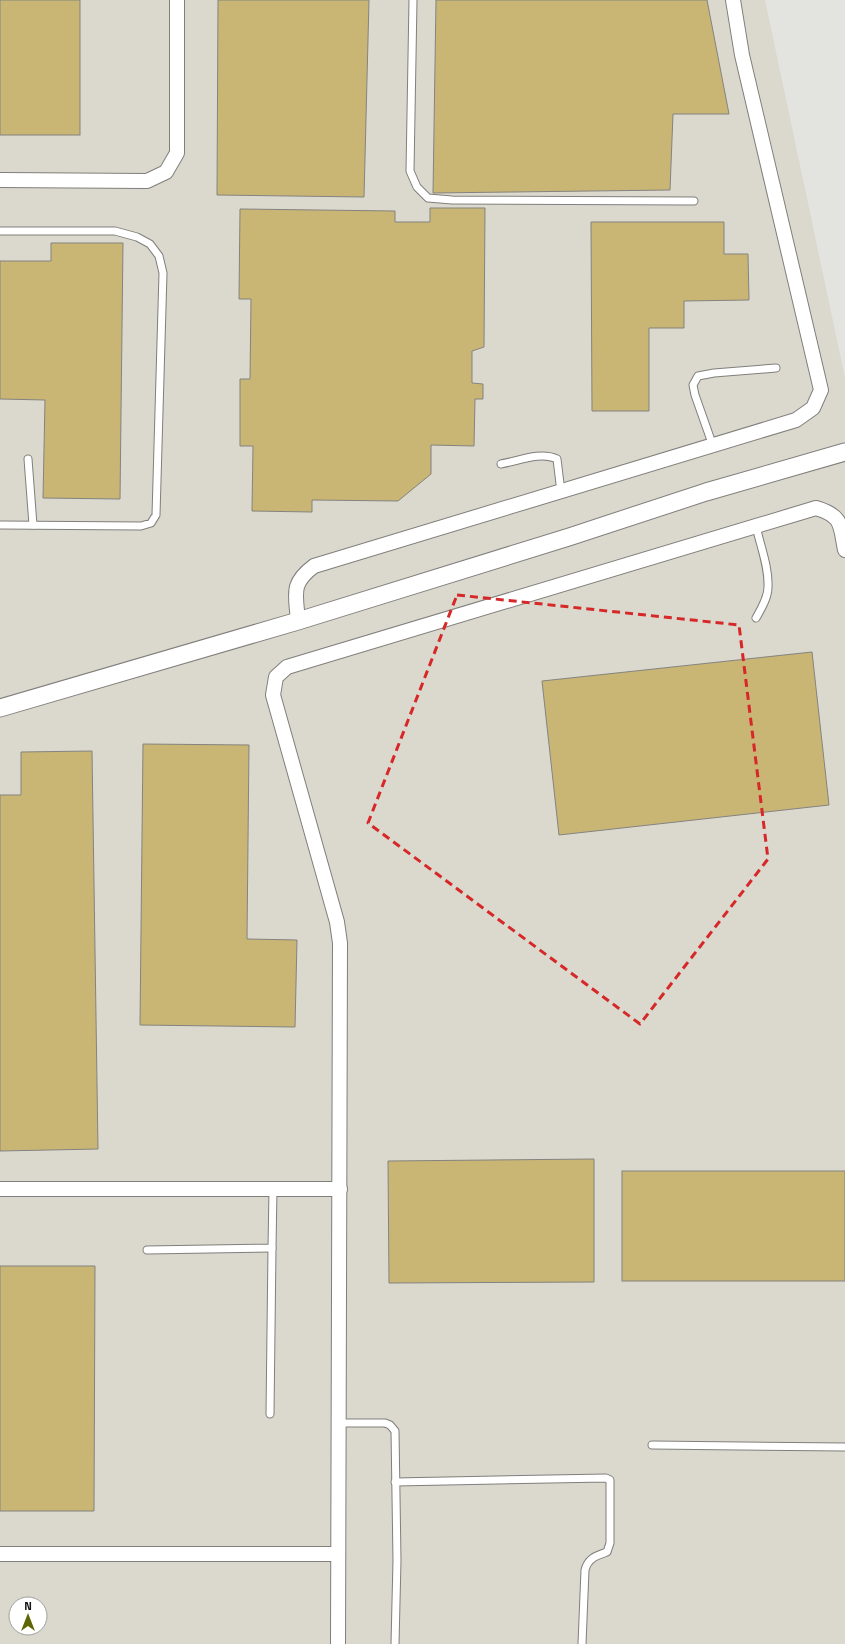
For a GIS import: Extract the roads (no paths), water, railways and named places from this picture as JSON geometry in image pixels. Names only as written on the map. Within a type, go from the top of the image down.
[{"type":"street","points":[[0,180],[147,181],[166,172],[177,153],[177,0]]},
{"type":"street","points":[[298,620],[296,587],[302,575],[314,566],[796,420],[813,408],[821,390],[742,55],[733,0]]},
{"type":"street","points":[[0,708],[569,538],[706,492],[845,452]]},
{"type":"street","points":[[338,1644],[340,938],[337,922],[273,695],[276,677],[287,667],[816,508],[830,512],[840,523],[845,550]]},
{"type":"street","points":[[0,1189],[340,1189]]},
{"type":"street","points":[[0,1554],[338,1554]]},
{"type":"lane","points":[[413,0],[410,171],[417,187],[428,198],[452,200],[694,201]]},
{"type":"lane","points":[[0,231],[115,231],[137,237],[150,244],[160,256],[163,273],[156,515],[151,523],[141,526],[0,525]]},
{"type":"lane","points":[[712,446],[693,386],[698,376],[714,373],[776,368]]},
{"type":"lane","points":[[501,464],[549,455],[557,458],[561,492]]},
{"type":"lane","points":[[28,459],[33,525]]},
{"type":"lane","points":[[756,526],[766,567],[768,587],[764,603],[756,618]]},
{"type":"lane","points":[[270,1414],[273,1189]]},
{"type":"lane","points":[[147,1250],[272,1248]]},
{"type":"lane","points":[[339,1423],[385,1423],[390,1425],[394,1431],[397,1560],[395,1644]]},
{"type":"lane","points":[[652,1445],[845,1447]]},
{"type":"lane","points":[[395,1482],[606,1478],[610,1480],[610,1543],[607,1552],[591,1558],[586,1564],[582,1644]]}]
